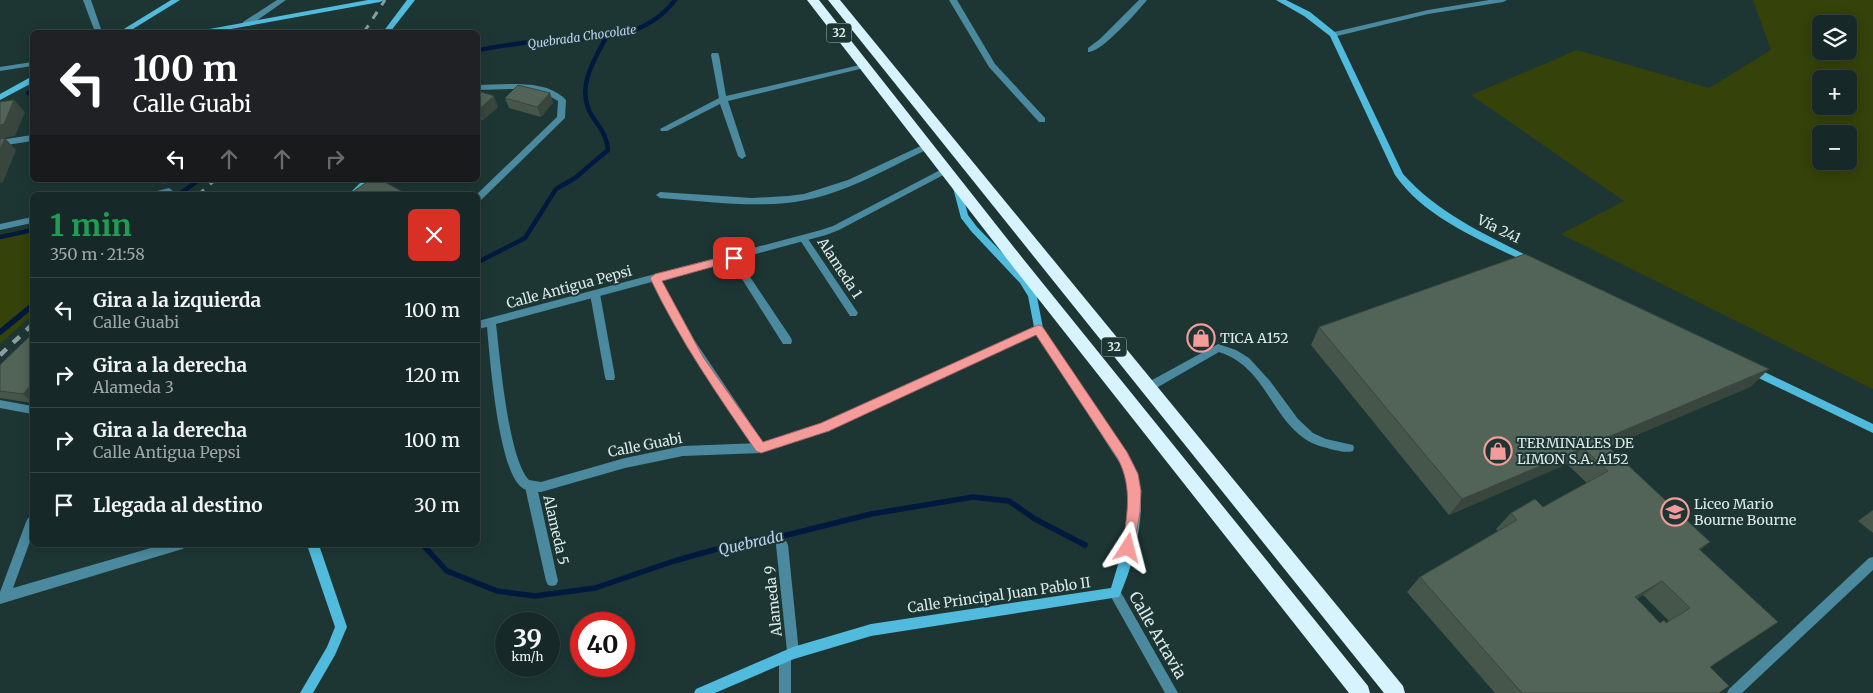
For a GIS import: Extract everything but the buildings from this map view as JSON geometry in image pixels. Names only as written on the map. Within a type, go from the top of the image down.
[{"type":"highway","name":"32","points":[[814,0],[956,183],[1362,693]]},
{"type":"highway","name":"32","points":[[834,0],[1396,693]]},
{"type":"street","points":[[87,0],[98,30]]},
{"type":"street","points":[[126,30],[176,0]]},
{"type":"street","points":[[246,24],[282,0]]},
{"type":"street","points":[[214,30],[380,0]]},
{"type":"street","points":[[388,30],[411,0]]},
{"type":"street","points":[[953,0],[992,64],[1042,120]]},
{"type":"street","points":[[1091,50],[1103,41],[1142,0]]},
{"type":"street","name":"Vía 241","points":[[1280,0],[1307,14],[1333,35],[1400,175],[1412,191],[1444,218],[1542,266]]},
{"type":"street","points":[[1333,35],[1428,12],[1503,0]]},
{"type":"street","points":[[715,55],[723,99],[742,156]]},
{"type":"street","points":[[0,69],[30,64]]},
{"type":"street","points":[[664,129],[723,99],[864,66]]},
{"type":"street","points":[[0,97],[30,81]]},
{"type":"street","points":[[480,88],[514,86],[542,89],[553,93],[562,100],[561,118],[480,196]]},
{"type":"street","points":[[0,143],[30,138]]},
{"type":"street","points":[[660,195],[780,201],[805,197],[836,187],[927,146]]},
{"type":"street","name":"Calle Antigua Pepsi","points":[[480,325],[734,258],[836,228],[946,170]]},
{"type":"street","points":[[355,192],[366,182]]},
{"type":"street","points":[[956,183],[964,216],[1023,280],[1033,295],[1038,329],[1122,455],[1132,474],[1135,491],[1134,512],[1128,548],[1115,593]]},
{"type":"street","points":[[165,192],[169,191]]},
{"type":"street","points":[[0,227],[30,220]]},
{"type":"street","name":"Alameda 1","points":[[804,238],[853,313]]},
{"type":"street","points":[[734,258],[787,342]]},
{"type":"street","points":[[655,278],[672,314],[699,360],[761,448]]},
{"type":"street","points":[[595,294],[610,377]]},
{"type":"street","points":[[491,322],[497,381],[505,424],[518,475],[524,483],[531,486]]},
{"type":"street","name":"Calle Guabi","points":[[531,486],[541,487],[625,463],[682,451],[761,448],[825,427],[1038,329]]},
{"type":"street","points":[[1147,388],[1218,348],[1228,350],[1246,360],[1306,434],[1321,441],[1349,448]]},
{"type":"street","points":[[1738,363],[1873,429]]},
{"type":"street","points":[[0,404],[30,410]]},
{"type":"street","name":"Alameda 5","points":[[531,486],[552,581]]},
{"type":"street","points":[[2,598],[30,527]]},
{"type":"street","name":"Alameda 9","points":[[782,545],[789,654],[785,693]]},
{"type":"street","points":[[2,598],[172,547]]},
{"type":"street","points":[[306,693],[331,651],[341,627],[314,547]]},
{"type":"street","points":[[1733,693],[1873,562]]},
{"type":"street","name":"Calle Principal Juan Pablo II","points":[[700,693],[789,654],[871,630],[1115,593]]},
{"type":"street","name":"Calle Artavia","points":[[1115,593],[1172,693]]},
{"type":"green space","points":[[1753,0],[1873,0],[1873,389],[1561,234],[1624,201],[1471,95],[1577,50],[1709,88],[1771,50]]},
{"type":"green space","points":[[30,227],[30,317],[0,344],[0,234]]},
{"type":"waterway","name":"Quebrada Chocolate","points":[[607,36],[628,32],[645,25],[661,15],[675,0]]},
{"type":"waterway","name":"Quebrada Chocolate","points":[[480,50],[531,42],[607,36]]},
{"type":"waterway","name":"Quebrada","points":[[480,261],[525,238],[556,189],[575,178],[608,150],[605,136],[587,106],[585,95],[588,74],[607,36]]},
{"type":"waterway","points":[[182,192],[196,182]]},
{"type":"waterway","points":[[0,237],[30,230]]},
{"type":"waterway","points":[[0,332],[30,308]]},
{"type":"waterway","name":"Quebrada","points":[[425,547],[447,571],[497,591],[535,596],[595,588],[674,561],[749,540],[775,538],[871,514],[973,497],[1009,501],[1035,519],[1085,545]]},
{"type":"railway","points":[[365,30],[385,0]]},
{"type":"railway","points":[[201,192],[213,182]]},
{"type":"railway","points":[[0,355],[30,327]]},
{"type":"place","name":"TICA A152","points":[[1201,338]]},
{"type":"place","name":"TERMINALES DE LIMON S.A. A152","points":[[1498,451]]},
{"type":"place","name":"Liceo Mario Bourne Bourne","points":[[1675,512]]},
{"type":"route","points":[[734,258],[655,278],[672,314],[699,360],[761,448],[825,427],[1038,329],[1122,455],[1132,474],[1135,491],[1134,512],[1128,548]]}]
